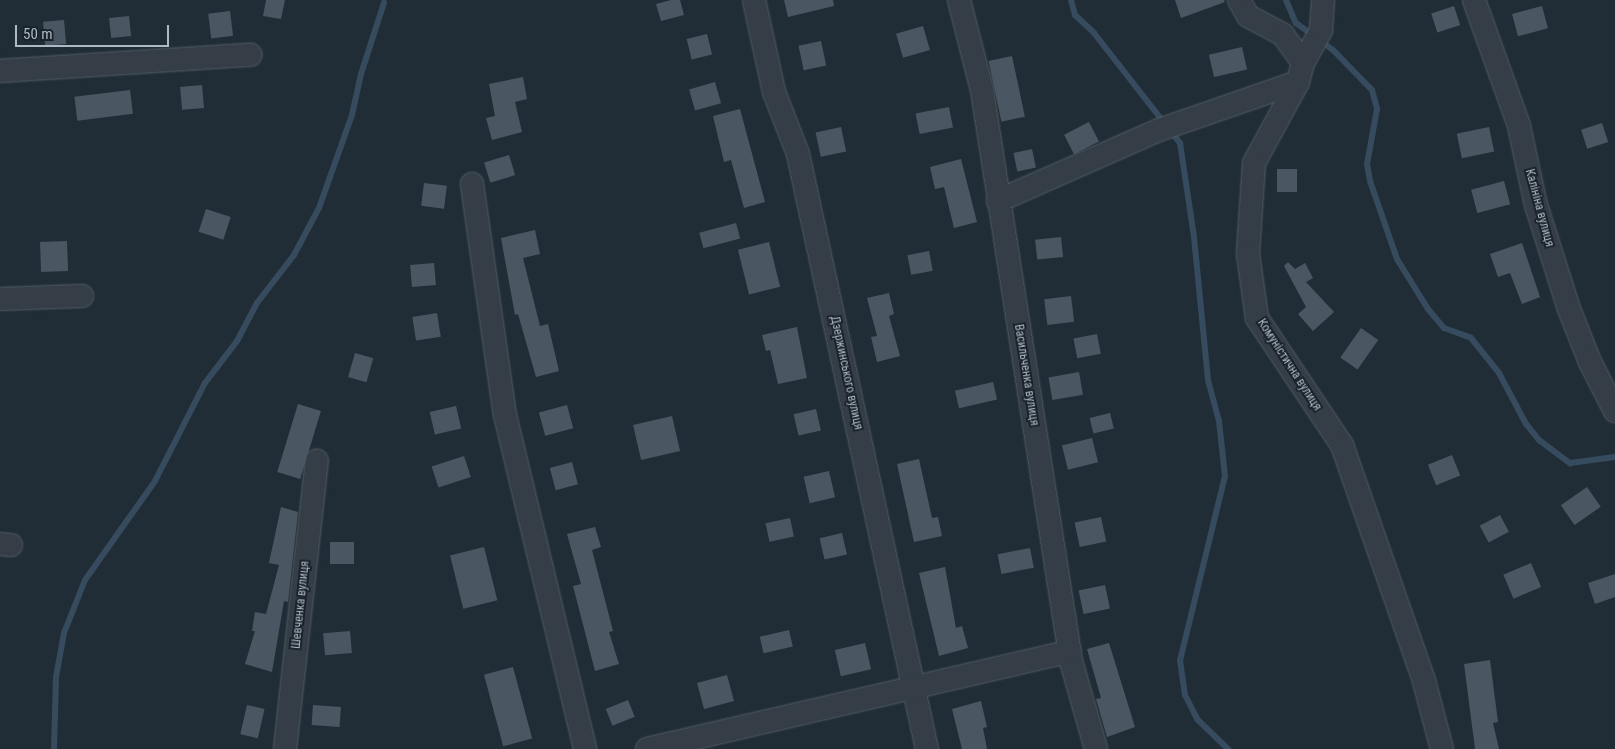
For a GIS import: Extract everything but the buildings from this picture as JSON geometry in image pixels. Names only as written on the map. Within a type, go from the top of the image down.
[{"type":"street","name":"Дзержинського вулиця","points":[[754,0],[774,92],[798,154],[927,749]]},
{"type":"street","name":"Васильченка вулиця","points":[[959,0],[982,90],[1070,651],[1096,749]]},
{"type":"street","points":[[1239,0],[1248,16],[1284,35],[1309,55]]},
{"type":"street","points":[[998,201],[1159,130],[1309,55],[1323,0]]},
{"type":"street","name":"Калініна вулиця","points":[[1474,0],[1519,126],[1536,205],[1569,309],[1590,362],[1615,411]]},
{"type":"street","points":[[0,71],[250,55]]},
{"type":"street","name":"Комуністична вулиця","points":[[1309,55],[1254,163],[1248,254],[1257,318],[1342,445],[1424,681],[1442,749]]},
{"type":"street","points":[[472,184],[505,415],[585,749]]},
{"type":"street","points":[[0,299],[82,296]]},
{"type":"street","name":"Шевченка вулиця","points":[[285,749],[317,461]]},
{"type":"street","points":[[647,749],[1070,651]]},
{"type":"waterway","points":[[1071,0],[1075,15],[1094,33],[1180,143],[1194,237],[1208,380],[1219,421],[1225,476],[1180,660],[1185,695],[1198,720],[1228,749]]},
{"type":"waterway","points":[[1286,0],[1296,23],[1333,50],[1372,90],[1377,109],[1367,164],[1370,181],[1397,259],[1428,309],[1444,328],[1471,338],[1499,373],[1526,424],[1539,440],[1570,463],[1615,457]]},
{"type":"waterway","points":[[54,749],[56,677],[64,633],[85,580],[155,481],[205,383],[237,341],[257,303],[294,255],[319,208],[352,115],[361,74],[384,3]]}]
